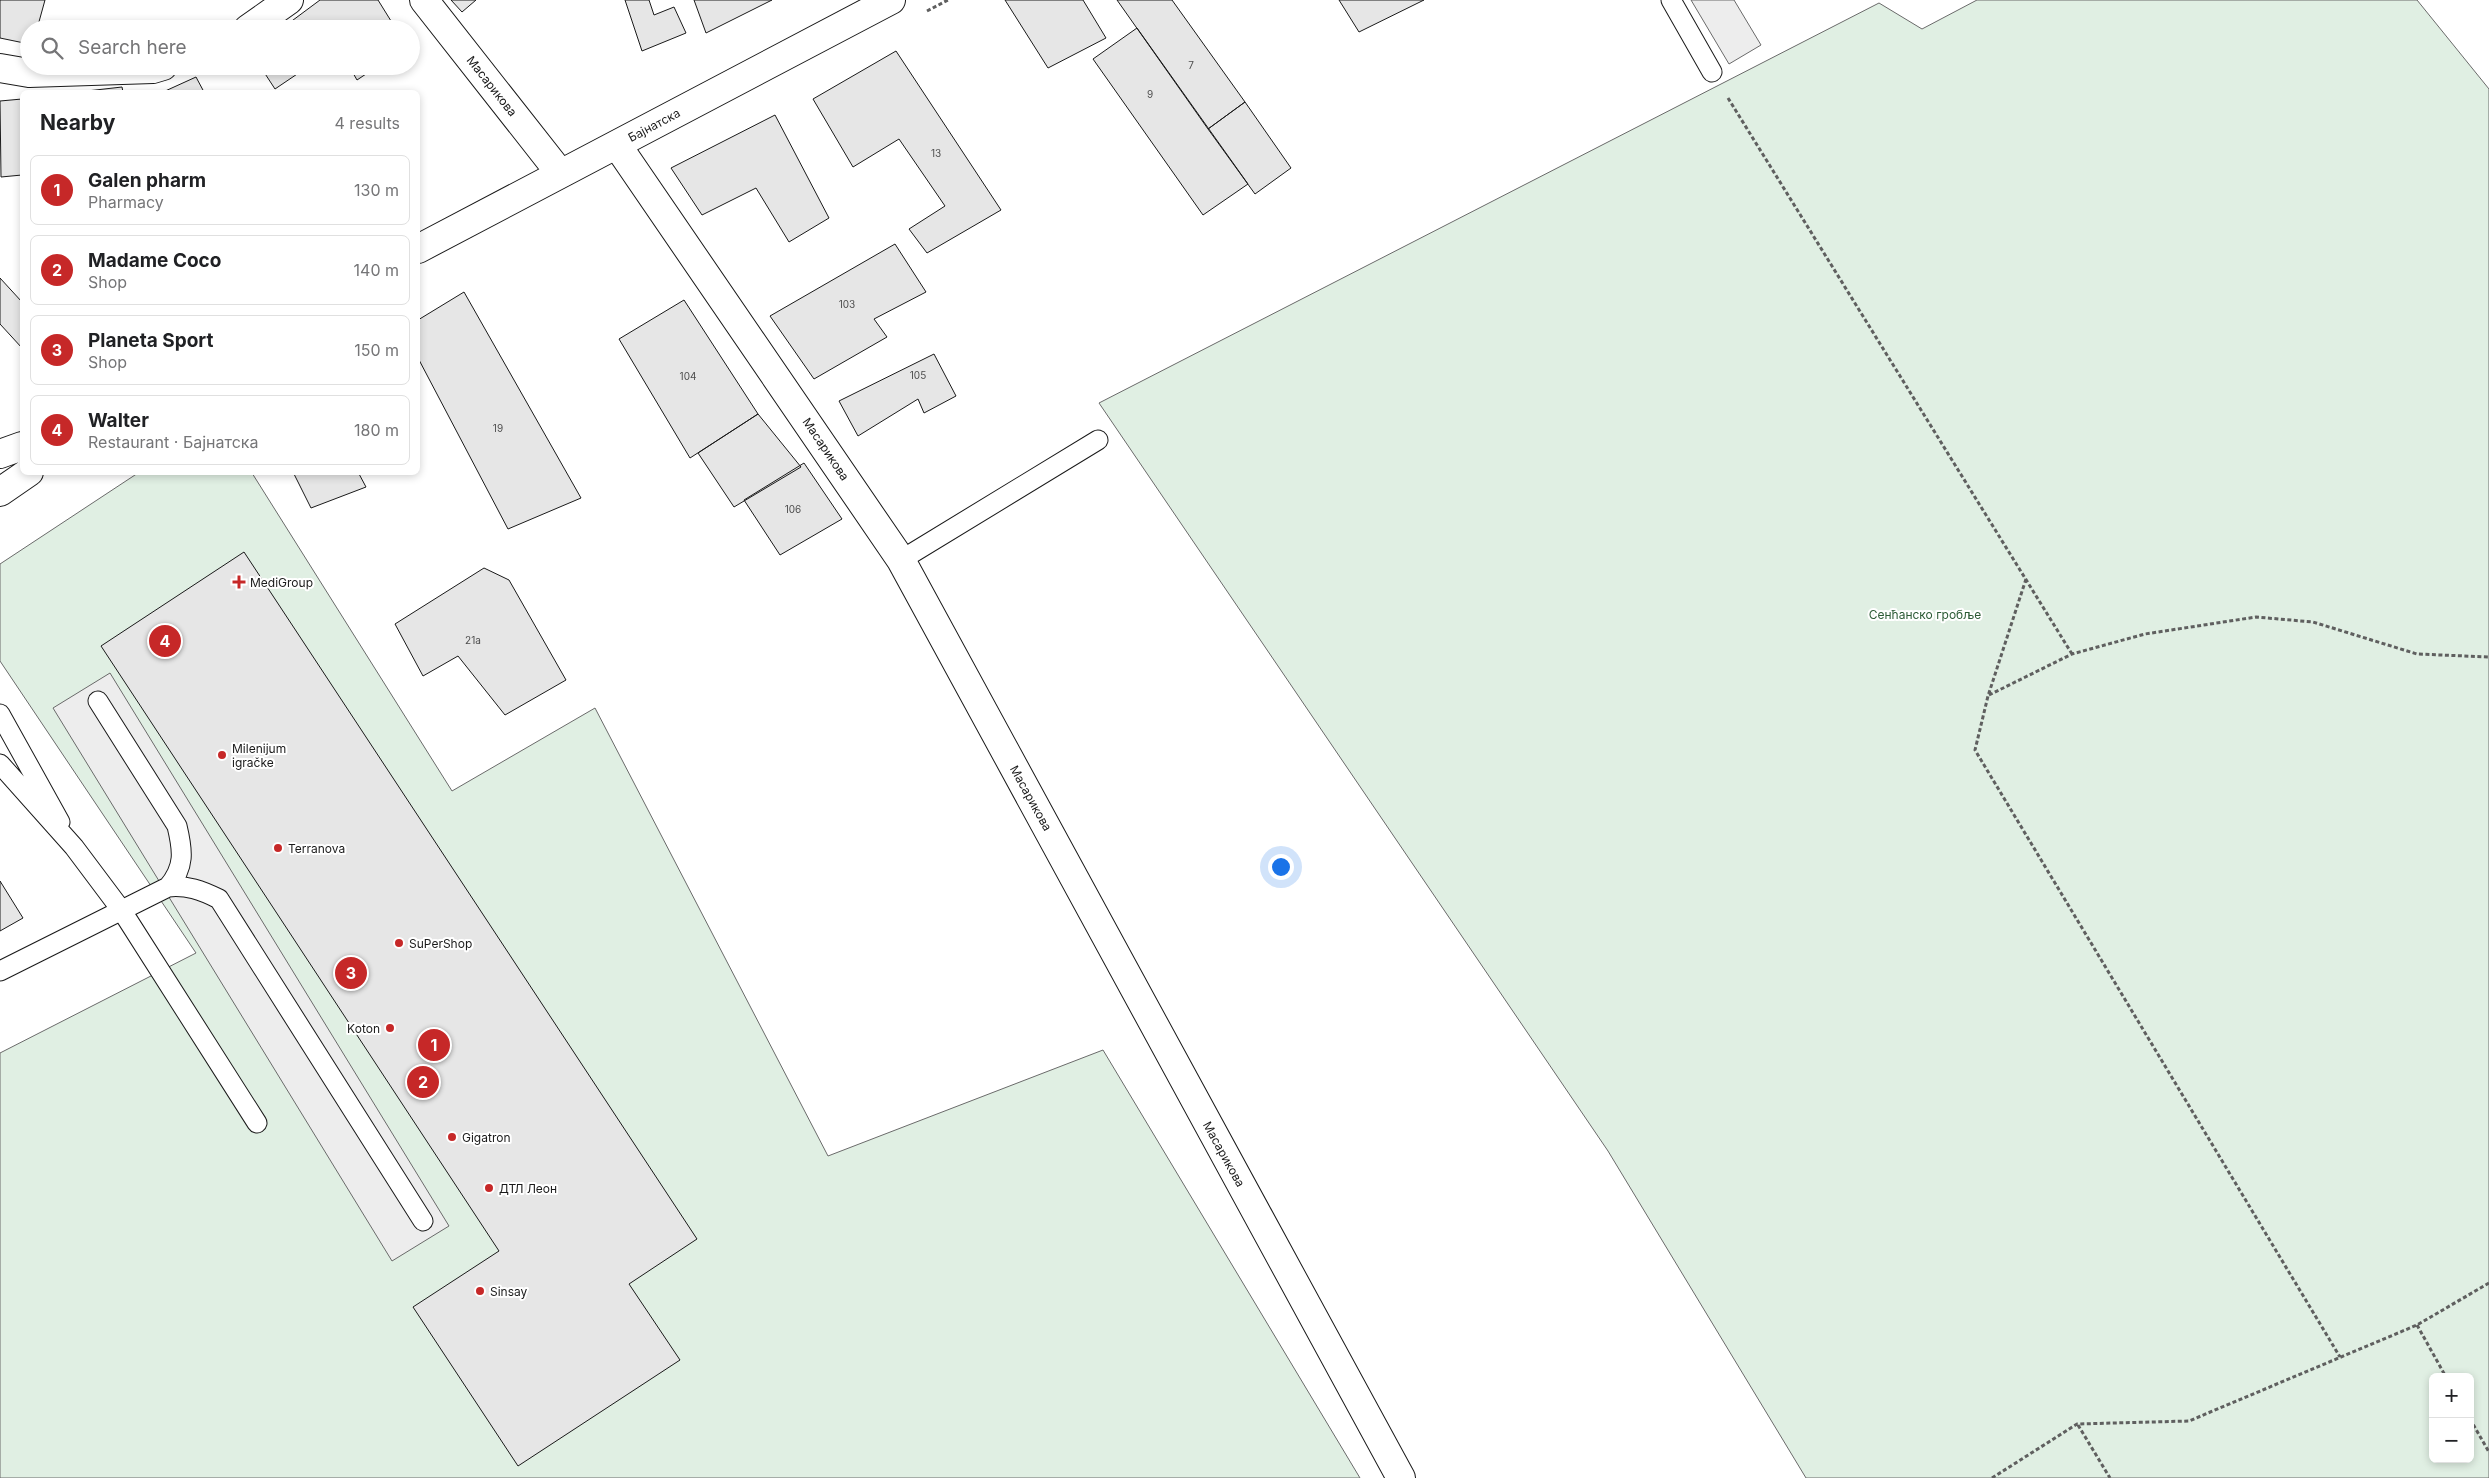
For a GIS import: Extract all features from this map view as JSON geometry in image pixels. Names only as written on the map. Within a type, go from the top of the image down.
[{"type":"street","points":[[261,20],[289,0]]},
{"type":"street","name":"Масарикова","points":[[424,0],[560,173]]},
{"type":"street","name":"Бајнатска","points":[[420,248],[891,0]]},
{"type":"street","points":[[0,68],[20,71]]},
{"type":"street","name":"Масарикова","points":[[617,145],[901,560],[1401,1478]]},
{"type":"street","points":[[0,454],[20,447]]},
{"type":"street","points":[[0,492],[25,475]]},
{"type":"lane","points":[[1671,0],[1712,72]]},
{"type":"lane","points":[[901,560],[1098,440]]},
{"type":"lane","points":[[0,971],[168,887],[178,875],[181,844],[176,826],[98,701]]},
{"type":"lane","points":[[0,714],[74,847]]},
{"type":"lane","points":[[0,764],[74,847],[122,911],[257,1123]]},
{"type":"lane","points":[[168,887],[184,886],[202,891],[219,899],[423,1220]]},
{"type":"path","points":[[1712,72],[2072,654]]},
{"type":"path","points":[[2026,580],[1988,696],[1975,750],[2340,1357]]},
{"type":"path","points":[[1988,696],[2072,654],[2145,634],[2256,617],[2313,622],[2417,654],[2489,657]]},
{"type":"path","points":[[1992,1478],[2077,1424],[2189,1421],[2417,1325],[2489,1283]]},
{"type":"path","points":[[2417,1325],[2444,1373]]},
{"type":"path","points":[[2077,1424],[2110,1478]]},
{"type":"path","points":[[2474,1426],[2489,1452]]},
{"type":"green space","name":"Сенћанско гробље","points":[[1977,0],[2417,0],[2489,89],[2489,1478],[1806,1478],[1608,1151],[1099,403],[1879,3],[1922,29]]},
{"type":"green space","points":[[135,475],[253,475],[452,791],[595,708],[828,1156],[1103,1050],[1360,1478],[0,1478],[0,1053],[196,953],[0,661],[0,564]]},
{"type":"shaded area","points":[[1691,0],[1734,0],[1761,45],[1729,64]]},
{"type":"shaded area","points":[[110,673],[449,1226],[392,1261],[53,708]]},
{"type":"building","points":[[0,0],[45,0],[39,20],[20,20],[20,42],[0,38]]},
{"type":"building","points":[[320,0],[378,0],[390,20],[293,20]]},
{"type":"building","points":[[451,0],[476,0],[462,12]]},
{"type":"building","points":[[625,0],[649,0],[654,15],[674,7],[686,33],[642,51]]},
{"type":"building","points":[[694,0],[772,0],[706,33]]},
{"type":"building","points":[[1005,0],[1083,0],[1106,38],[1048,68]]},
{"type":"building","points":[[1117,0],[1172,0],[1245,102],[1208,129]]},
{"type":"building","points":[[1339,0],[1424,0],[1359,32]]},
{"type":"building","points":[[1137,28],[1248,184],[1203,215],[1093,59]]},
{"type":"building","points":[[896,51],[1001,210],[927,253],[909,229],[945,206],[899,139],[853,167],[813,99]]},
{"type":"building","points":[[266,75],[296,75],[275,89]]},
{"type":"building","points":[[354,75],[364,75],[357,80]]},
{"type":"building","points":[[196,77],[203,90],[167,90]]},
{"type":"building","points":[[122,87],[123,90],[96,90]]},
{"type":"building","points":[[20,99],[20,175],[1,177],[0,101]]},
{"type":"building","points":[[1245,102],[1291,168],[1255,194],[1208,129]]},
{"type":"building","points":[[775,115],[829,218],[789,242],[756,188],[702,215],[671,168]]},
{"type":"building","points":[[895,244],[926,292],[874,319],[887,337],[814,379],[770,316]]},
{"type":"building","points":[[0,278],[20,300],[20,346],[0,324]]},
{"type":"building","points":[[464,292],[581,498],[508,529],[420,362],[420,319]]},
{"type":"building","points":[[684,300],[758,414],[690,458],[619,339]]},
{"type":"building","points":[[934,354],[956,396],[924,413],[918,399],[858,436],[839,401]]},
{"type":"building","points":[[758,414],[801,467],[734,507],[698,453]]},
{"type":"building","points":[[804,463],[842,519],[780,555],[744,500]]},
{"type":"building","points":[[294,475],[360,475],[366,487],[311,508]]},
{"type":"building","name":"SuPerShop","points":[[244,552],[697,1239],[629,1284],[680,1360],[518,1466],[413,1307],[499,1251],[101,646]]},
{"type":"building","points":[[484,568],[509,580],[566,680],[505,715],[458,656],[423,676],[395,624]]},
{"type":"building","points":[[0,881],[23,918],[0,931]]},
{"type":"place","name":"MediGroup","points":[[239,582]]},
{"type":"place","name":"Walter","points":[[165,641]]},
{"type":"place","name":"Milenijum igračke","points":[[222,755]]},
{"type":"place","name":"Terranova","points":[[278,848]]},
{"type":"place","name":"SuPerShop","points":[[399,943]]},
{"type":"place","name":"Planeta Sport","points":[[351,973]]},
{"type":"place","name":"Koton","points":[[390,1028]]},
{"type":"place","name":"Galen pharm","points":[[434,1045]]},
{"type":"place","name":"Madame Coco","points":[[423,1082]]},
{"type":"place","name":"Gigatron","points":[[452,1137]]},
{"type":"place","name":"ДТЛ Леон","points":[[489,1188]]},
{"type":"place","name":"Sinsay","points":[[480,1291]]}]
